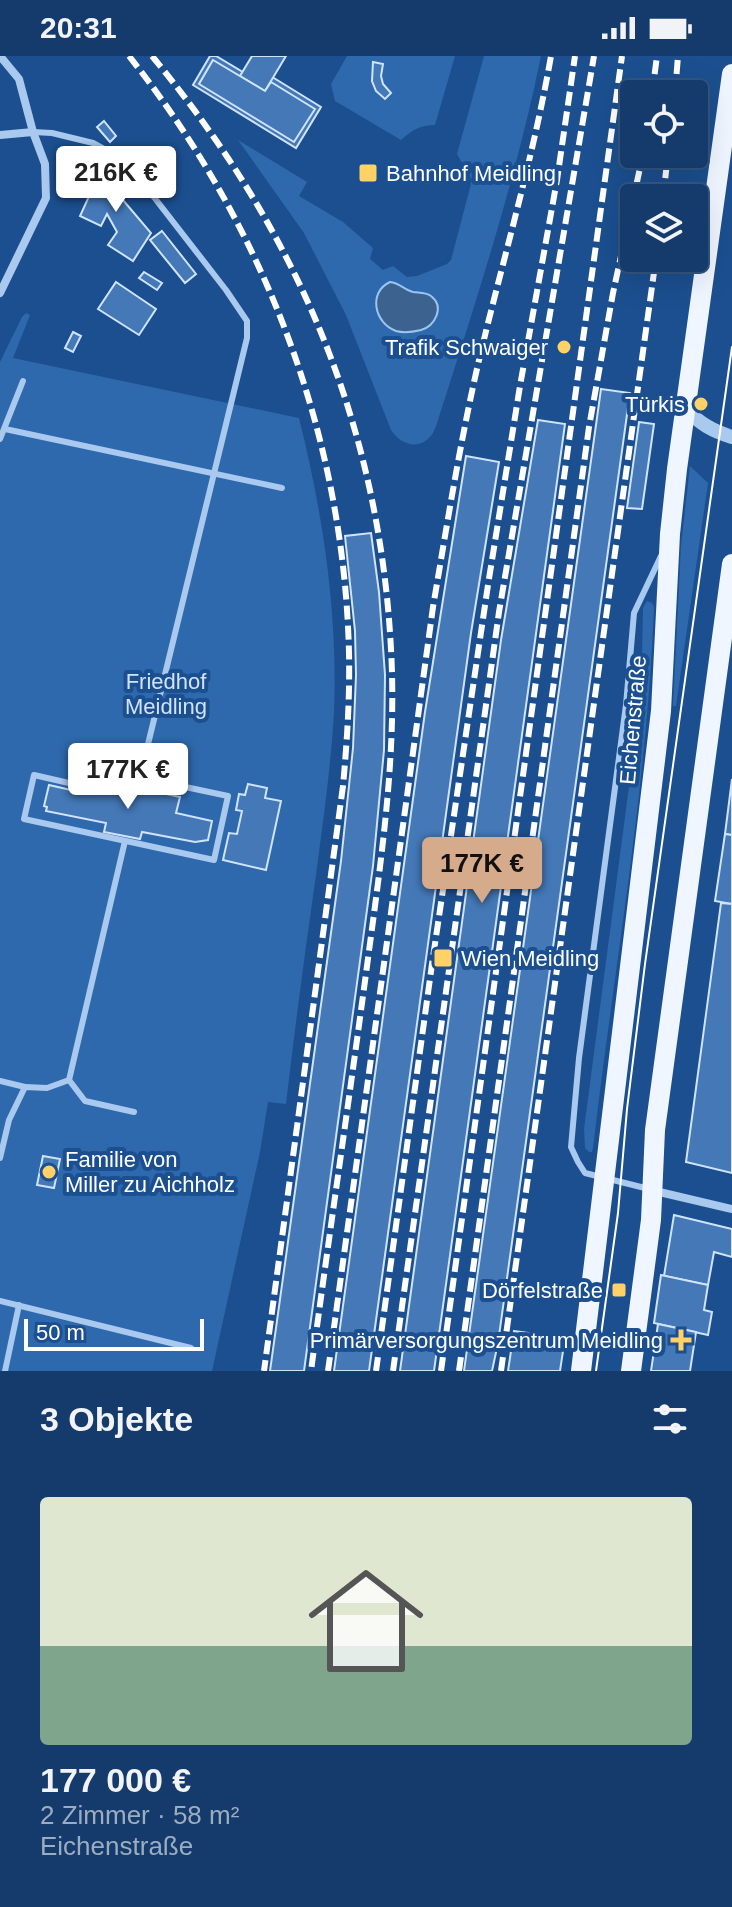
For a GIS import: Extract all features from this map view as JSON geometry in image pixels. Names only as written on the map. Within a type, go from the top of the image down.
[{"type":"main road","name":"Eichenstraße","points":[[581,1371],[594,1175],[661,711],[670,534],[732,74]]},
{"type":"main road","points":[[631,1371],[651,1220],[655,1130],[732,564]]},
{"type":"street","points":[[0,56],[19,79],[45,164],[46,198],[0,293]]},
{"type":"street","points":[[0,135],[33,132]]},
{"type":"street","points":[[686,409],[710,429],[732,437]]},
{"type":"street","points":[[652,1190],[732,1209]]},
{"type":"lane","points":[[33,132],[52,133],[93,143],[117,156],[143,183],[247,321],[247,338],[140,777]]},
{"type":"lane","points":[[0,439],[23,381]]},
{"type":"lane","points":[[5,429],[282,488]]},
{"type":"lane","points":[[652,1190],[594,1175],[578,1162],[571,1147],[579,1058],[626,705],[634,613],[670,534]]},
{"type":"lane","points":[[86,766],[228,796],[214,860],[125,841],[24,819],[34,775],[82,786],[86,766]]},
{"type":"lane","points":[[69,1080],[125,841]]},
{"type":"lane","points":[[0,1081],[47,1088],[69,1080]]},
{"type":"lane","points":[[69,1080],[85,1101],[134,1112]]},
{"type":"lane","points":[[0,1158],[9,1120],[25,1087]]},
{"type":"lane","points":[[0,1301],[191,1348]]},
{"type":"lane","points":[[5,1371],[19,1305]]},
{"type":"green space","points":[[347,56],[455,56],[435,125],[417,129],[401,140],[335,101],[331,84]]},
{"type":"green space","points":[[484,56],[541,56],[508,193],[437,424],[426,441],[410,444],[399,439],[391,430],[346,315],[304,233],[238,140],[307,182],[299,196],[343,222],[373,248],[370,259],[383,270],[393,266],[407,277],[417,276],[451,260],[472,180],[457,154]]},
{"type":"green space","name":"Friedhof Meidling","points":[[26,313],[30,315],[13,358],[299,418],[322,527],[331,601],[335,675],[333,733],[324,814],[286,1104],[268,1102],[212,1371],[0,1371],[0,362]]},
{"type":"green space","points":[[690,466],[708,483],[676,706],[673,706],[681,546]]},
{"type":"green space","points":[[647,601],[654,607],[644,743],[593,1148],[589,1152],[585,1148],[584,1129],[635,741],[643,608]]},
{"type":"shaded area","points":[[390,282],[410,291],[424,293],[435,300],[438,311],[430,325],[421,330],[402,332],[383,321],[376,300],[383,287]]},
{"type":"building","points":[[210,56],[216,56],[263,84],[269,75],[321,107],[296,148],[193,85]]},
{"type":"building","points":[[252,56],[286,56],[265,91],[240,76]]},
{"type":"building","points":[[213,60],[265,91],[271,82],[315,109],[294,142],[199,84]]},
{"type":"building","points":[[373,62],[383,64],[383,84],[391,93],[385,99],[376,91],[372,81]]},
{"type":"building","points":[[104,121],[116,136],[110,142],[97,127]]},
{"type":"building","points":[[106,165],[112,165],[124,180],[117,193],[151,233],[133,261],[108,245],[117,232],[107,214],[101,226],[80,216]]},
{"type":"building","points":[[162,231],[196,274],[185,283],[150,240]]},
{"type":"building","points":[[144,272],[162,283],[157,290],[139,278]]},
{"type":"building","points":[[116,282],[156,309],[139,335],[98,309]]},
{"type":"building","points":[[73,332],[81,336],[73,352],[65,348]]},
{"type":"building","points":[[601,389],[630,393],[498,1343],[492,1371],[464,1371]]},
{"type":"building","points":[[538,420],[565,424],[434,1371],[400,1371],[501,640]]},
{"type":"building","points":[[639,422],[654,424],[642,509],[627,508]]},
{"type":"building","points":[[466,456],[499,462],[471,633],[369,1371],[334,1371],[425,712]]},
{"type":"building","points":[[371,533],[385,675],[384,750],[373,866],[304,1371],[270,1371],[341,861],[353,748],[355,631],[345,536]]},
{"type":"building","points":[[88,777],[180,797],[176,813],[212,821],[208,840],[195,842],[142,832],[140,839],[104,832],[106,823],[46,811],[47,807],[44,806],[49,785],[84,793]]},
{"type":"building","points":[[732,779],[732,835],[725,834]]},
{"type":"building","points":[[248,784],[267,788],[265,798],[281,801],[266,870],[223,860],[229,833],[237,834],[242,811],[236,810],[239,794],[245,795]]},
{"type":"building","points":[[725,834],[732,835],[732,904],[715,901]]},
{"type":"building","points":[[721,903],[732,904],[732,1173],[686,1162]]},
{"type":"building","name":"Familie von Miller zu Aichholz","points":[[43,1156],[60,1159],[54,1188],[37,1185]]},
{"type":"building","points":[[674,1215],[732,1229],[732,1257],[714,1252],[708,1285],[664,1276]]},
{"type":"building","points":[[661,1275],[708,1285],[704,1310],[712,1312],[708,1335],[654,1323]]},
{"type":"building","points":[[658,1324],[696,1332],[690,1371],[651,1371]]},
{"type":"building","points":[[514,1331],[565,1338],[560,1371],[508,1371]]},
{"type":"tram line","points":[[596,1371],[618,1213],[645,964],[732,347]]},
{"type":"railway","points":[[129,56],[177,122],[220,190],[257,262],[288,336],[313,413],[332,492],[344,572],[349,670],[343,786],[264,1371]]},
{"type":"railway","points":[[152,56],[203,122],[248,190],[288,260],[321,333],[348,407],[369,485],[383,565],[391,649],[390,768],[378,887],[311,1371]]},
{"type":"railway","points":[[328,1371],[443,545],[472,391],[527,171],[551,56]]},
{"type":"railway","points":[[376,1371],[488,585],[575,56]]},
{"type":"railway","points":[[393,1371],[499,612],[594,56]]},
{"type":"railway","points":[[441,1371],[622,56]]},
{"type":"railway","points":[[654,80],[657,56]]},
{"type":"railway","points":[[676,80],[678,56]]},
{"type":"railway","points":[[459,1371],[589,427],[640,168]]},
{"type":"railway","points":[[665,184],[666,168]]},
{"type":"railway","points":[[501,1371],[654,272]]},
{"type":"place","name":"Bahnhof Meidling","points":[[368,173]]},
{"type":"place","name":"Trafik Schwaiger","points":[[564,347]]},
{"type":"place","name":"Türkis","points":[[701,404]]},
{"type":"place","name":"Wien Meidling","points":[[443,958]]},
{"type":"place","name":"Familie von Miller zu Aichholz","points":[[49,1172]]},
{"type":"place","name":"Dörfelstraße","points":[[619,1290]]},
{"type":"place","name":"Primärversorgungszentrum Meidling","points":[[681,1340]]}]
